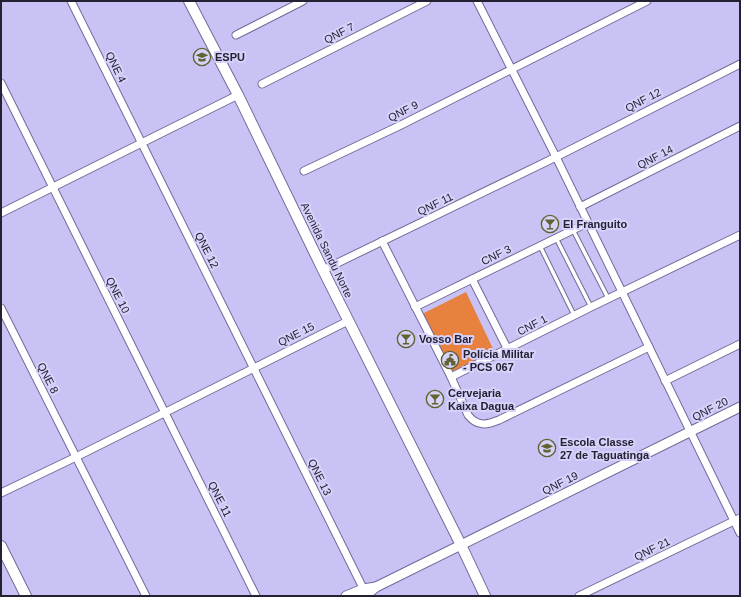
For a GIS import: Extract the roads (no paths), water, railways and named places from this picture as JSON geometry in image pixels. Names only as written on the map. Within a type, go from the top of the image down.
[{"type":"main road","name":"Avenida Sandu Norte","points":[[189,1],[238,95],[348,321],[485,596]]},
{"type":"main road","points":[[1,546],[26,596]]},
{"type":"street","name":"QNE 4","points":[[71,1],[141,142]]},
{"type":"street","points":[[236,35],[304,1]]},
{"type":"street","name":"QNF 7","points":[[262,84],[427,1]]},
{"type":"street","points":[[477,1],[556,157],[690,432],[737,520],[740,533]]},
{"type":"street","name":"QNF 9","points":[[304,171],[399,126],[647,1]]},
{"type":"street","name":"QNF 12","points":[[556,157],[740,64]]},
{"type":"street","name":"QNE 10","points":[[1,83],[164,412]]},
{"type":"street","points":[[1,213],[238,95]]},
{"type":"street","name":"QNF 14","points":[[580,207],[740,126]]},
{"type":"street","name":"QNE 12","points":[[141,142],[254,368]]},
{"type":"street","name":"QNF 11","points":[[323,270],[556,157]]},
{"type":"street","name":"CNF 3","points":[[415,307],[587,223]]},
{"type":"street","name":"CNF 1","points":[[452,378],[608,298],[740,235]]},
{"type":"street","points":[[382,241],[452,378],[468,415],[475,422],[480,424],[487,425],[499,420],[649,347]]},
{"type":"street","points":[[472,279],[508,350]]},
{"type":"street","name":"QNE 8","points":[[1,308],[146,596]]},
{"type":"street","name":"QNE 15","points":[[1,493],[348,321]]},
{"type":"street","points":[[665,381],[740,344]]},
{"type":"street","name":"QNE 13","points":[[254,368],[366,594]]},
{"type":"street","name":"QNF 20","points":[[690,432],[740,407]]},
{"type":"street","name":"QNE 11","points":[[164,412],[256,596]]},
{"type":"street","name":"QNF 19","points":[[461,546],[690,432]]},
{"type":"street","name":"QNF 21","points":[[579,596],[737,520]]},
{"type":"street","points":[[346,596],[366,594],[376,587],[461,546]]},
{"type":"lane","points":[[572,230],[608,298]]},
{"type":"lane","points":[[556,238],[591,307]]},
{"type":"lane","points":[[540,246],[574,315]]},
{"type":"place","name":"ESPU","points":[[202,57]]},
{"type":"place","name":"El Franguito","points":[[550,224]]},
{"type":"place","name":"Vosso Bar","points":[[406,339]]},
{"type":"place","name":"Polícia Militar - PCS 067","points":[[450,360]]},
{"type":"place","name":"Cervejaria Kaixa Dagua","points":[[435,399]]},
{"type":"place","name":"Escola Classe 27 de Taguatinga","points":[[547,448]]}]
